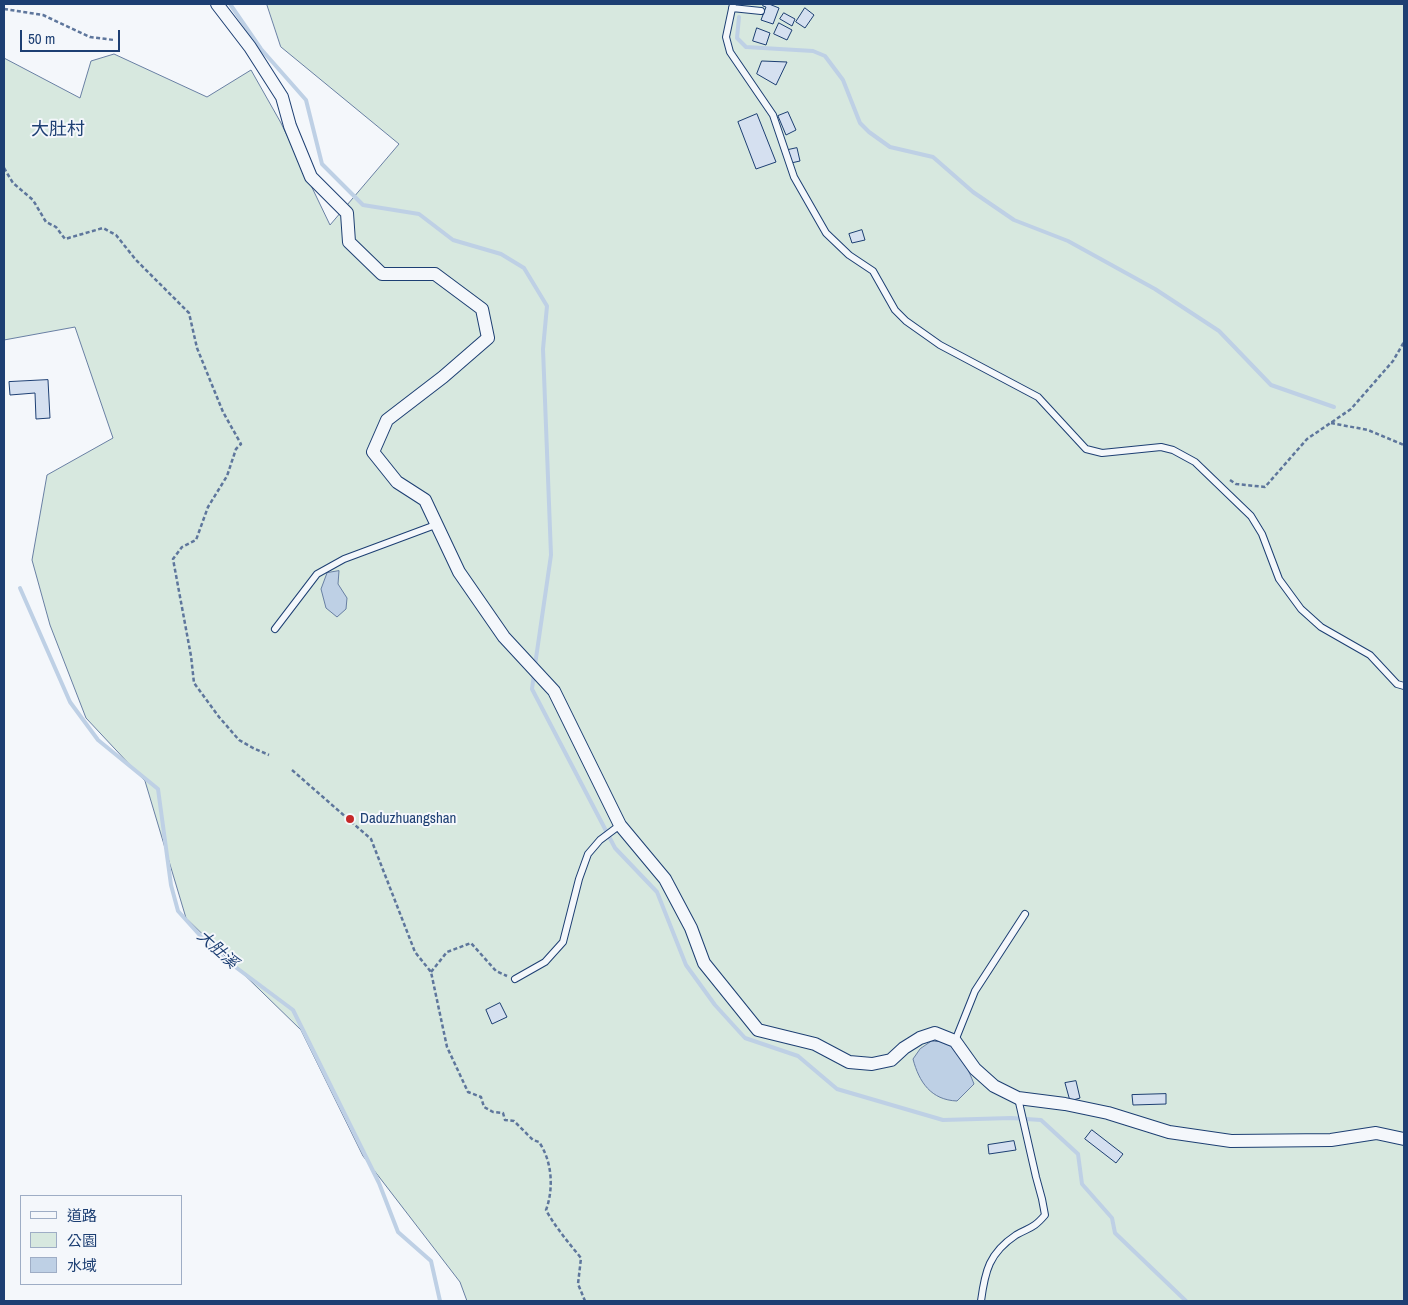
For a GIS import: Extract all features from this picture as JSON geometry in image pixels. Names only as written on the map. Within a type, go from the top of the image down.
[{"type":"street","points":[[217,4],[250,47],[282,97],[290,126],[311,177],[347,213],[349,242],[382,274],[435,274],[482,309],[488,338],[443,377],[387,420],[373,452],[397,482],[426,500],[458,572],[504,637],[554,692],[620,825],[665,879],[691,928],[704,963],[758,1030],[815,1044],[849,1062],[872,1064],[891,1060],[904,1048],[920,1038],[934,1033],[955,1040],[975,1069],[1019,1104],[1065,1104],[1108,1113],[1169,1132],[1231,1141],[1331,1140],[1376,1133],[1404,1139]]},
{"type":"lane","points":[[761,11],[732,6],[726,37],[730,52],[773,114],[794,177],[826,233],[849,255],[873,271],[896,310],[906,322],[940,345],[1038,397],[1086,449],[1102,453],[1161,447],[1173,450],[1195,462],[1251,516],[1262,534],[1279,579],[1301,609],[1321,627],[1370,655],[1397,684],[1404,686]]},
{"type":"lane","points":[[275,628],[316,574],[344,558],[438,524]]},
{"type":"lane","points":[[515,979],[545,962],[563,942],[579,879],[588,854],[600,840],[620,825]]},
{"type":"lane","points":[[955,1040],[975,991],[1025,914]]},
{"type":"lane","points":[[981,1301],[984,1278],[995,1253],[1016,1236],[1035,1226],[1045,1215],[1019,1104]]},
{"type":"path","points":[[4,9],[42,15],[90,37],[114,40]]},
{"type":"path","points":[[4,168],[13,183],[33,200],[46,222],[56,227],[65,239],[103,228],[116,235],[136,260],[189,313],[197,348],[223,412],[241,444],[236,449],[227,476],[208,506],[196,540],[182,547],[173,559],[191,656],[194,683],[239,740],[270,755]]},
{"type":"path","points":[[1228,479],[1236,484],[1264,487],[1307,440],[1352,409],[1392,362],[1404,342]]},
{"type":"path","points":[[1331,423],[1368,430],[1404,445]]},
{"type":"path","points":[[292,770],[371,839],[416,952],[431,972],[447,1047],[468,1092],[481,1098],[484,1107],[493,1112],[503,1113],[505,1120],[514,1121],[532,1140],[539,1142],[544,1149],[550,1170],[551,1197],[546,1210],[556,1228],[563,1234],[581,1258],[578,1284],[585,1301]]},
{"type":"path","points":[[431,972],[448,952],[471,943],[496,971],[515,979]]},
{"type":"green space","points":[[267,4],[1404,4],[1404,1301],[467,1301],[460,1282],[363,1156],[301,1030],[186,918],[145,781],[86,718],[50,625],[32,560],[47,475],[113,438],[75,327],[4,340],[4,58],[80,98],[91,61],[114,54],[207,97],[251,70],[281,123],[330,225],[399,144],[281,47]]},
{"type":"water","points":[[339,571],[338,584],[347,598],[346,609],[337,617],[326,608],[321,589],[327,573]]},
{"type":"water","points":[[932,1041],[944,1042],[955,1049],[972,1078],[974,1084],[957,1101],[948,1100],[933,1093],[919,1075],[913,1059],[920,1049]]},
{"type":"building","points":[[764,4],[779,8],[773,24],[761,20],[766,7],[763,6]]},
{"type":"building","points":[[805,8],[814,15],[805,28],[796,22]]},
{"type":"building","points":[[784,13],[795,19],[792,26],[780,19]]},
{"type":"building","points":[[779,23],[792,30],[787,40],[774,34]]},
{"type":"building","points":[[757,28],[770,33],[766,45],[753,41]]},
{"type":"building","points":[[762,61],[787,62],[776,85],[757,74]]},
{"type":"building","points":[[788,112],[796,130],[786,135],[778,116]]},
{"type":"building","points":[[757,114],[776,162],[756,169],[738,122]]},
{"type":"building","points":[[797,148],[800,161],[791,163],[788,150]]},
{"type":"building","points":[[862,230],[865,240],[852,243],[849,234]]},
{"type":"building","points":[[48,380],[50,418],[36,419],[35,393],[10,395],[9,382]]},
{"type":"building","points":[[500,1003],[507,1017],[492,1024],[486,1010]]},
{"type":"building","points":[[1076,1081],[1080,1098],[1070,1101],[1065,1083]]},
{"type":"building","points":[[1166,1094],[1166,1104],[1133,1105],[1132,1095]]},
{"type":"building","points":[[1092,1130],[1123,1154],[1116,1163],[1085,1139]]},
{"type":"building","points":[[1014,1141],[1016,1150],[989,1154],[988,1145]]},
{"type":"waterway","points":[[230,4],[261,49],[306,100],[322,164],[363,205],[419,214],[453,240],[501,254],[524,268],[547,306],[543,349],[551,555],[535,665]]},
{"type":"waterway","points":[[739,17],[737,38],[746,47],[813,51],[825,56],[843,80],[860,123],[890,147],[933,157],[973,192],[1014,220],[1068,241],[1155,289],[1219,331],[1271,385],[1334,407]]},
{"type":"waterway","name":"大肚溪","points":[[20,588],[70,702],[98,740],[158,789],[171,885],[178,911],[214,951],[293,1010],[379,1183],[398,1232],[431,1261],[440,1301]]},
{"type":"waterway","points":[[534,674],[532,689],[615,848],[657,892],[686,965],[715,1005],[745,1038],[798,1056],[837,1089],[943,1120],[1011,1118],[1041,1120],[1078,1154],[1082,1184],[1112,1218],[1115,1233],[1186,1301]]},
{"type":"place","name":"Daduzhuangshan","points":[[350,819]]},
{"type":"district","name":"大肚村","points":[[58,130]]}]
